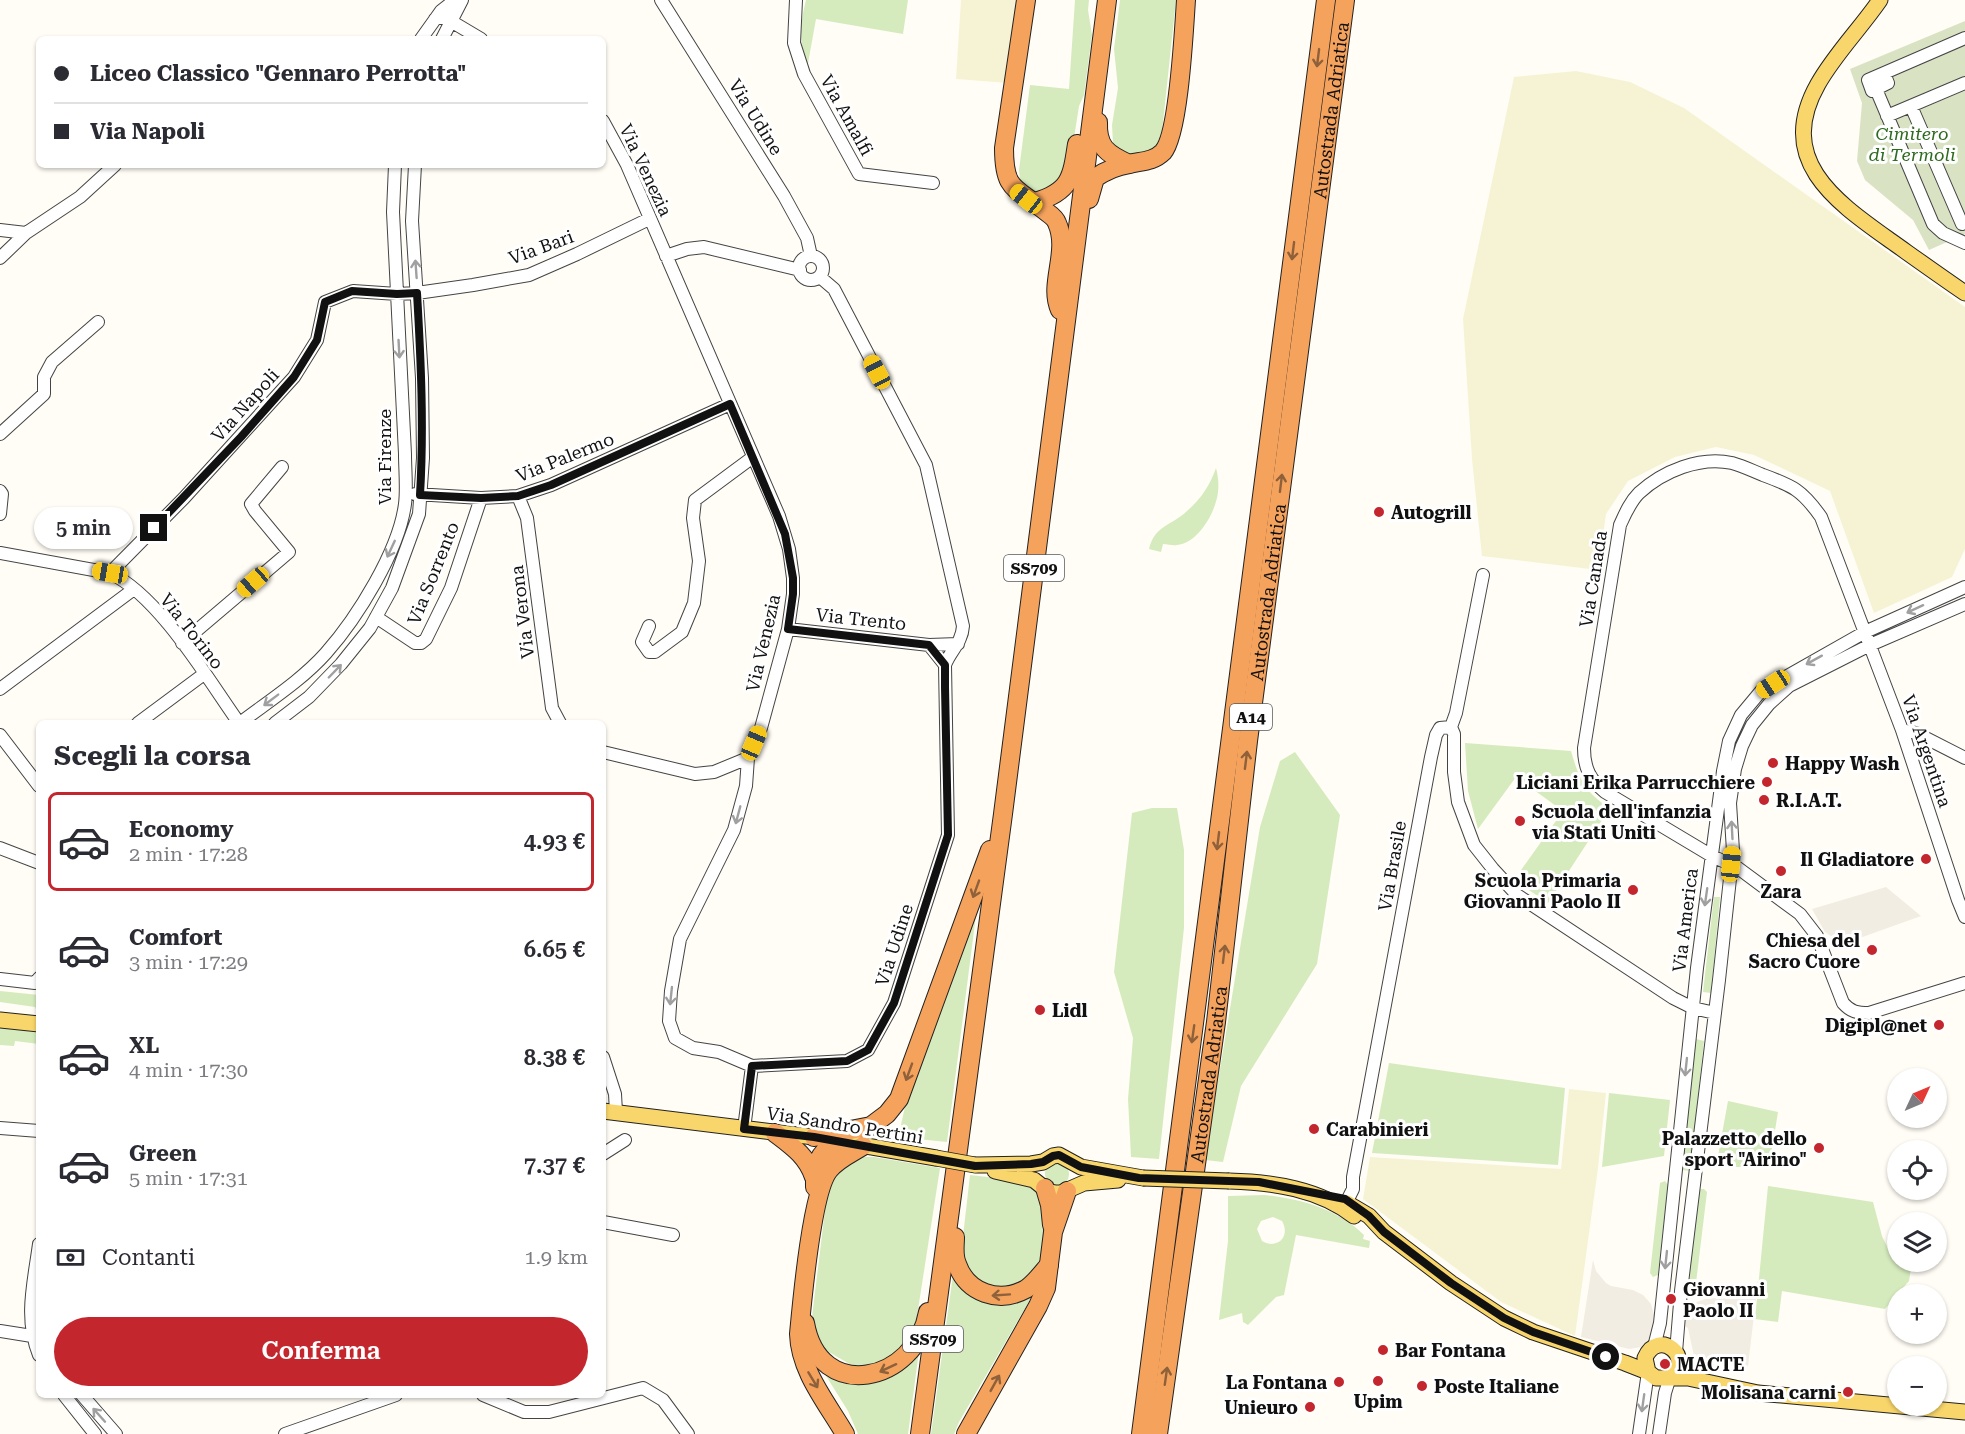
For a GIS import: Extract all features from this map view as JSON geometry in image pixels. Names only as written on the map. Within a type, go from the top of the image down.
[{"type":"highway","points":[[1026,0],[1004,148],[1004,164],[1007,179],[1015,190],[1056,219],[1062,249],[1057,303],[1065,323]]},
{"type":"highway","name":"SS709","points":[[920,1434],[1003,814],[1107,0]]},
{"type":"highway","points":[[1075,245],[1085,228],[1089,194],[1095,178],[1107,170],[1149,161],[1164,151],[1171,131],[1178,94],[1186,0]]},
{"type":"highway","name":"Autostrada Adriatica","points":[[1141,1434],[1326,0]]},
{"type":"highway","name":"Autostrada Adriatica","points":[[1158,1434],[1216,1022],[1249,730],[1345,0]]},
{"type":"highway","points":[[1035,202],[1061,191],[1068,181],[1074,166],[1082,108],[1097,84]]},
{"type":"highway","points":[[1097,84],[1098,131],[1101,146],[1113,157],[1129,164]]},
{"type":"highway","points":[[814,1137],[871,1126],[887,1114],[899,1099],[1003,814]]},
{"type":"highway","points":[[776,1133],[805,1158],[814,1177]]},
{"type":"highway","points":[[815,1213],[814,1177],[819,1157],[837,1141]]},
{"type":"highway","points":[[845,1434],[808,1372],[800,1348],[802,1304],[815,1213],[824,1179],[837,1162],[863,1146]]},
{"type":"highway","points":[[966,1434],[1046,1288],[1053,1232],[1050,1205],[1043,1186]]},
{"type":"highway","points":[[1053,1232],[1069,1189]]},
{"type":"highway","points":[[951,1198],[957,1213],[954,1250],[956,1263],[967,1282],[980,1292],[999,1296],[1017,1293],[1032,1284],[1049,1266]]},
{"type":"highway","points":[[802,1304],[808,1339],[819,1358],[836,1370],[850,1376],[868,1376],[885,1371],[898,1364],[908,1353],[926,1322],[936,1266],[945,1244]]},
{"type":"main road","points":[[1880,0],[1817,85],[1805,116],[1802,138],[1817,177],[1834,199],[1963,290]]},
{"type":"main road","points":[[0,1020],[36,1025]]},
{"type":"main road","name":"Via Sandro Pertini","points":[[610,1111],[814,1137],[936,1158],[1021,1176],[1055,1193],[1084,1183],[1141,1178],[1259,1182],[1290,1187],[1343,1203]]},
{"type":"main road","name":"Via Sandro Pertini","points":[[975,1166],[1031,1164],[1043,1162],[1053,1156],[1065,1157],[1081,1167],[1141,1178]]},
{"type":"main road","points":[[1069,1189],[1076,1176],[1074,1165],[1070,1160]]},
{"type":"main road","points":[[1043,1162],[1038,1172],[1043,1186]]},
{"type":"main road","points":[[1343,1203],[1369,1216],[1384,1232],[1451,1283],[1504,1318],[1533,1332],[1625,1363],[1649,1359],[1668,1346],[1678,1368],[1758,1393],[1965,1412]]},
{"type":"main road","points":[[1649,1359],[1661,1379],[1678,1368]]},
{"type":"street","points":[[422,36],[435,18],[455,0]]},
{"type":"street","points":[[444,36],[462,0]]},
{"type":"street","name":"Via Udine","points":[[661,0],[784,196],[807,238],[811,256],[819,259],[823,269],[820,277],[813,280],[806,279],[800,270],[704,247],[687,249],[666,256]]},
{"type":"street","name":"Via Amalfi","points":[[796,0],[794,43],[804,74],[859,174],[933,183]]},
{"type":"street","points":[[435,18],[444,17],[476,36]]},
{"type":"street","points":[[1965,38],[1884,73],[1888,83],[1876,89],[1933,224],[1943,233],[1965,243]]},
{"type":"street","points":[[1887,116],[1965,83]]},
{"type":"street","points":[[1911,106],[1964,223],[1943,233]]},
{"type":"street","name":"Via Venezia","points":[[606,126],[619,148],[779,516],[790,556],[793,594],[788,629],[761,728],[748,758],[746,786],[734,830],[680,939],[671,991],[669,1021],[675,1038],[693,1048],[719,1052],[752,1066]]},
{"type":"street","points":[[0,258],[26,233],[80,197],[112,168]]},
{"type":"street","name":"Via Firenze","points":[[244,720],[294,682],[325,654],[354,616],[395,542],[405,505],[405,454],[400,294],[393,212],[395,168]]},
{"type":"street","name":"Via Firenze","points":[[279,720],[309,697],[341,664],[370,628],[392,588],[419,514],[423,458],[422,378],[412,221],[415,168]]},
{"type":"street","name":"Via Bari","points":[[400,294],[473,285],[529,274],[577,254],[649,219]]},
{"type":"street","points":[[0,231],[26,233]]},
{"type":"street","points":[[800,270],[802,261],[811,256]]},
{"type":"street","name":"Via Udine","points":[[752,1066],[847,1061],[868,1050],[894,1003],[948,835],[945,665],[963,634],[963,626],[926,465],[834,289],[820,277]]},
{"type":"street","name":"Via Napoli","points":[[110,573],[200,480],[294,377],[317,340],[325,302],[352,291],[400,294]]},
{"type":"street","points":[[0,434],[44,394],[44,376],[52,362],[98,322]]},
{"type":"street","name":"Via Palermo","points":[[405,493],[481,498],[518,496],[551,485],[730,404]]},
{"type":"street","points":[[649,626],[642,642],[649,652],[655,652],[682,632],[694,603],[699,561],[693,518],[694,500],[753,457]]},
{"type":"street","name":"Via Canada","points":[[1722,860],[1605,792],[1595,784],[1584,762],[1584,748],[1620,525],[1630,506],[1638,494],[1660,477],[1695,462],[1732,463],[1794,487],[1821,517],[1865,632]]},
{"type":"street","points":[[182,643],[289,552],[251,504],[282,467]]},
{"type":"street","points":[[0,490],[2,494],[0,514]]},
{"type":"street","name":"Via Verona","points":[[518,496],[527,518],[552,708],[558,720]]},
{"type":"street","name":"Via Sorrento","points":[[376,618],[415,643],[421,643],[426,639],[451,588],[481,498]]},
{"type":"street","name":"Via Torino","points":[[0,553],[110,573],[123,579],[164,619],[238,720]]},
{"type":"street","name":"Via Brasile","points":[[1343,1203],[1346,1187],[1353,1177],[1431,757],[1436,735],[1440,728],[1451,727],[1456,712],[1483,575]]},
{"type":"street","name":"Via America","points":[[1659,1434],[1665,1393],[1678,1368],[1681,1291],[1715,1013],[1729,741],[1741,715],[1761,691],[1865,632],[1965,587]]},
{"type":"street","points":[[0,689],[134,589]]},
{"type":"street","name":"Via America","points":[[1639,1434],[1649,1359],[1659,1323],[1693,1008],[1722,860],[1733,851],[1731,803],[1735,769],[1742,746],[1752,725],[1769,704],[1789,686],[1870,645],[1965,604]]},
{"type":"street","name":"Via Trento","points":[[788,629],[929,645]]},
{"type":"street","name":"Via Argentina","points":[[1865,632],[1902,730],[1965,917]]},
{"type":"street","points":[[929,645],[958,644]]},
{"type":"street","points":[[929,645],[945,665]]},
{"type":"street","points":[[142,720],[204,674]]},
{"type":"street","points":[[1451,727],[1454,734],[1454,772],[1458,802],[1474,845],[1516,895],[1648,982],[1693,1008],[1715,1013]]},
{"type":"street","points":[[1902,730],[1916,733],[1965,758]]},
{"type":"street","points":[[0,735],[36,782]]},
{"type":"street","points":[[606,753],[695,774],[714,772],[748,758]]},
{"type":"street","points":[[0,848],[36,862]]},
{"type":"street","points":[[1722,860],[1793,908],[1809,924],[1820,941],[1843,1003],[1849,1011],[1869,1013],[1965,983]]},
{"type":"street","points":[[0,979],[36,982]]},
{"type":"street","points":[[606,1066],[615,1094],[610,1111]]},
{"type":"street","points":[[744,1129],[752,1066]]},
{"type":"street","points":[[0,1128],[36,1131]]},
{"type":"street","points":[[606,1152],[625,1140]]},
{"type":"street","points":[[1675,1176],[1694,1179]]},
{"type":"street","points":[[606,1223],[673,1235]]},
{"type":"street","points":[[0,1331],[36,1335],[30,1321],[30,1303],[36,1264]]},
{"type":"street","points":[[1662,1291],[1681,1291]]},
{"type":"street","points":[[606,1397],[643,1388],[663,1400],[688,1434]]},
{"type":"street","points":[[66,1398],[95,1434]]},
{"type":"street","points":[[85,1398],[116,1434]]},
{"type":"street","points":[[285,1434],[387,1398]]},
{"type":"street","points":[[490,1398],[525,1412],[549,1412],[604,1398]]},
{"type":"shaded area","points":[[961,0],[1021,0],[1008,83],[956,79]]},
{"type":"shaded area","points":[[1576,71],[1630,82],[1684,108],[1965,307],[1965,549],[1952,577],[1874,613],[1830,491],[1754,455],[1716,447],[1675,457],[1628,481],[1606,514],[1598,570],[1482,556],[1472,459],[1463,319],[1514,77]]},
{"type":"shaded area","points":[[1886,887],[1921,916],[1843,944],[1825,932],[1812,909]]},
{"type":"shaded area","points":[[1569,1089],[1606,1093],[1575,1336],[1501,1302],[1363,1199],[1370,1157],[1561,1169]]},
{"type":"shaded area","points":[[1593,1260],[1596,1271],[1606,1283],[1633,1290],[1643,1295],[1651,1304],[1654,1315],[1649,1343],[1642,1347],[1629,1349],[1581,1337]]},
{"type":"shaded area","points":[[1758,1281],[1748,1366],[1694,1356],[1688,1328],[1682,1325],[1684,1316],[1690,1308],[1697,1302],[1708,1298],[1742,1297]]},
{"type":"green space","points":[[806,0],[908,0],[903,34],[816,19],[807,69],[801,34]]},
{"type":"green space","points":[[1075,0],[1089,0],[1088,10],[1092,35],[1084,95],[1079,106],[1069,170],[1046,196],[1026,189],[1020,180],[1019,170],[1030,85],[1069,89]]},
{"type":"green space","points":[[1120,0],[1176,0],[1161,141],[1152,153],[1138,158],[1124,154],[1113,143],[1112,125],[1118,88],[1114,49]]},
{"type":"green space","name":"Cimitero di Termoli","points":[[1965,21],[1965,234],[1929,250],[1913,220],[1865,180],[1857,161],[1862,103],[1850,69]]},
{"type":"green space","points":[[1216,468],[1217,500],[1205,525],[1185,543],[1163,544],[1161,552],[1149,549],[1159,530],[1181,516],[1201,497]]},
{"type":"green space","points":[[1465,743],[1571,751],[1584,784],[1594,797],[1610,808],[1548,903],[1514,880],[1563,811],[1516,777],[1478,829],[1468,791]]},
{"type":"green space","points":[[1295,752],[1340,815],[1317,964],[1241,1086],[1223,1162],[1205,1160],[1260,827],[1280,761]]},
{"type":"green space","points":[[1152,808],[1177,808],[1184,850],[1184,928],[1159,1159],[1131,1157],[1128,1099],[1133,1038],[1114,972],[1132,813]]},
{"type":"green space","points":[[1714,897],[1720,897],[1711,993],[1703,992]]},
{"type":"green space","points":[[977,907],[947,1142],[908,1138],[901,1125],[906,1102]]},
{"type":"green space","points":[[0,991],[36,995],[36,1009],[0,1002]]},
{"type":"green space","points":[[0,1027],[36,1033],[36,1044],[15,1041],[14,1046],[0,1045]]},
{"type":"green space","points":[[1696,1039],[1704,1041],[1690,1171],[1682,1170]]},
{"type":"green space","points":[[1389,1063],[1565,1088],[1558,1165],[1372,1153]]},
{"type":"green space","points":[[1609,1093],[1670,1100],[1664,1156],[1602,1167]]},
{"type":"green space","points":[[1728,1101],[1778,1112],[1769,1167],[1716,1167]]},
{"type":"green space","points":[[860,1157],[874,1157],[940,1168],[915,1329],[902,1351],[870,1367],[853,1366],[822,1348],[812,1317],[828,1186],[833,1175]]},
{"type":"green space","points":[[1057,1162],[1065,1166],[1069,1174],[1065,1182],[1057,1186],[1049,1182],[1045,1174],[1049,1166]]},
{"type":"green space","points":[[970,1175],[1022,1181],[1042,1194],[1047,1234],[1037,1269],[1016,1288],[986,1288],[972,1278],[962,1260]]},
{"type":"green space","points":[[1665,1181],[1668,1185],[1658,1275],[1653,1277],[1650,1273],[1660,1183]]},
{"type":"green space","points":[[1768,1186],[1873,1202],[1887,1247],[1887,1272],[1910,1272],[1906,1284],[1887,1284],[1887,1307],[1885,1309],[1782,1291],[1778,1322],[1755,1319]]},
{"type":"green space","points":[[1701,1189],[1707,1192],[1696,1283],[1692,1285],[1688,1281]]},
{"type":"green space","points":[[1265,1195],[1292,1199],[1318,1207],[1354,1226],[1364,1235],[1363,1239],[1370,1241],[1369,1248],[1296,1235],[1284,1295],[1276,1297],[1248,1325],[1243,1322],[1242,1313],[1219,1320],[1228,1241],[1228,1196]],"holes":[[[1273,1217],[1282,1221],[1284,1237],[1273,1244],[1262,1241],[1257,1229],[1261,1221]]]},
{"type":"green space","points":[[953,1275],[970,1293],[1035,1291],[954,1434],[931,1434]]},
{"type":"green space","points":[[919,1351],[908,1434],[858,1434],[848,1411],[813,1355],[838,1377]]},
{"type":"place","name":"Autogrill","points":[[1379,512]]},
{"type":"place","name":"Happy Wash","points":[[1773,763]]},
{"type":"place","name":"Liciani Erika Parrucchiere","points":[[1767,782]]},
{"type":"place","name":"R.I.A.T.","points":[[1764,800]]},
{"type":"place","name":"Scuola dell'infanzia via Stati Uniti","points":[[1520,821]]},
{"type":"place","name":"Il Gladiatore","points":[[1926,859]]},
{"type":"place","name":"Zara","points":[[1781,871]]},
{"type":"place","name":"Scuola Primaria Giovanni Paolo II","points":[[1633,890]]},
{"type":"place","name":"Chiesa del Sacro Cuore","points":[[1872,950]]},
{"type":"place","name":"Lidl","points":[[1040,1010]]},
{"type":"place","name":"Digipl@net","points":[[1939,1025]]},
{"type":"place","name":"Carabinieri","points":[[1314,1129]]},
{"type":"place","name":"Palazzetto dello sport \"Airino\"","points":[[1819,1148]]},
{"type":"place","name":"Giovanni Paolo II","points":[[1671,1299]]},
{"type":"place","name":"Bar Fontana","points":[[1383,1350]]},
{"type":"place","name":"MACTE","points":[[1665,1364]]},
{"type":"place","name":"Upim","points":[[1378,1381]]},
{"type":"place","name":"La Fontana","points":[[1339,1382]]},
{"type":"place","name":"Poste Italiane","points":[[1422,1386]]},
{"type":"place","name":"Molisana carni","points":[[1848,1392]]},
{"type":"place","name":"Unieuro","points":[[1310,1407]]},
{"type":"route","points":[[154,528],[241,437],[294,377],[317,340],[325,302],[352,291],[417,293],[422,378],[423,458],[420,495],[481,498],[518,496],[551,485],[730,404],[785,534],[793,578],[788,629],[929,645],[945,665],[948,835],[894,1003],[868,1050],[847,1061],[752,1066],[744,1129],[814,1137],[975,1166],[1031,1164],[1059,1155],[1081,1167],[1139,1178],[1259,1182],[1290,1187],[1340,1200],[1345,1199],[1347,1203],[1369,1216],[1384,1232],[1451,1283],[1504,1318],[1533,1332],[1606,1357]]}]
